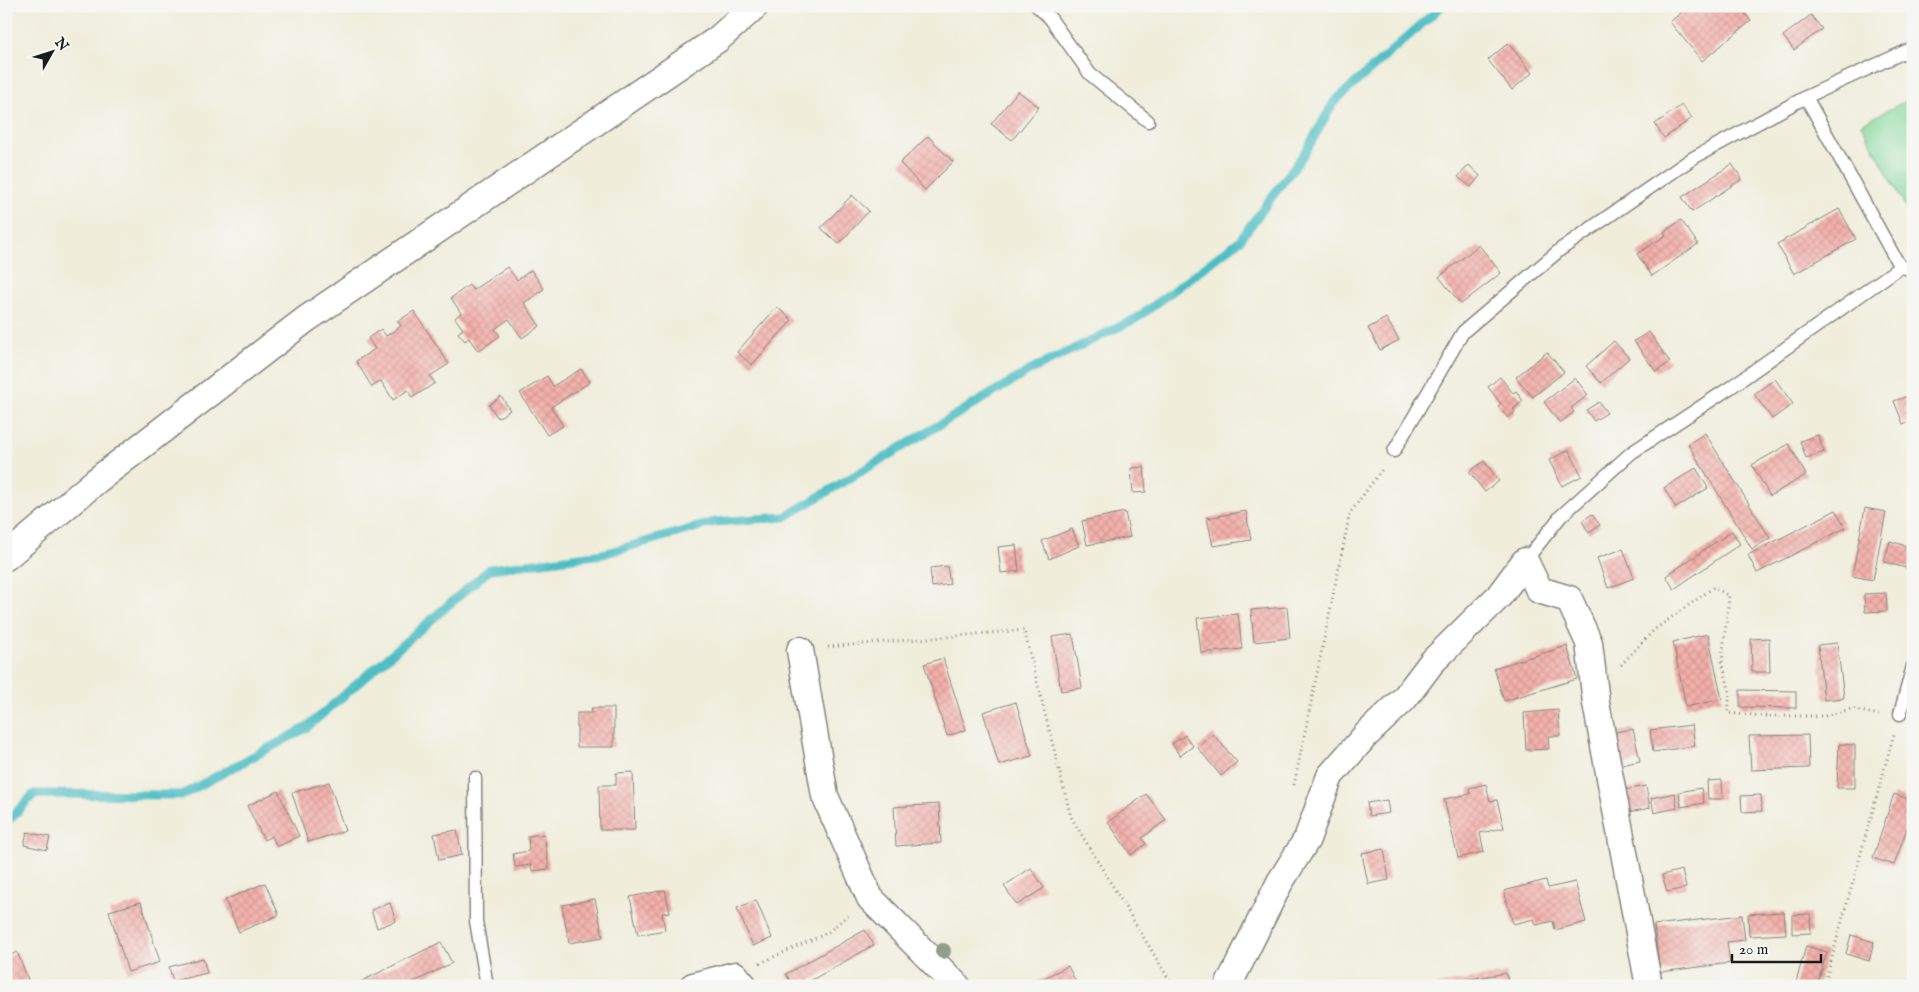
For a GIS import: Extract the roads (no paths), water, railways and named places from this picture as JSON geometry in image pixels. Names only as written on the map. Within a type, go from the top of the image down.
[{"type":"street","points":[[6,556],[96,481],[305,320],[718,39],[755,6]]},
{"type":"street","points":[[1228,986],[1280,882],[1307,839],[1330,776],[1366,735],[1404,698],[1432,662],[1499,596],[1525,561],[1539,590],[1569,599],[1589,643],[1596,703],[1649,986]]},
{"type":"street","points":[[800,650],[825,796],[870,898],[957,986]]},
{"type":"street","points":[[693,986],[739,980]]},
{"type":"lane","points":[[1038,6],[1050,18],[1090,74],[1148,120]]},
{"type":"lane","points":[[1394,451],[1463,332],[1561,249],[1693,158],[1806,97],[1913,48]]},
{"type":"lane","points":[[1525,561],[1561,516],[1631,453],[1906,268],[1806,97]]},
{"type":"lane","points":[[1900,714],[1913,666]]},
{"type":"lane","points":[[475,778],[476,921],[486,986]]},
{"type":"waterway","points":[[6,823],[34,794],[182,795],[306,728],[490,569],[603,554],[715,522],[785,517],[1031,370],[1137,318],[1239,241],[1306,151],[1334,102],[1442,6]]}]
